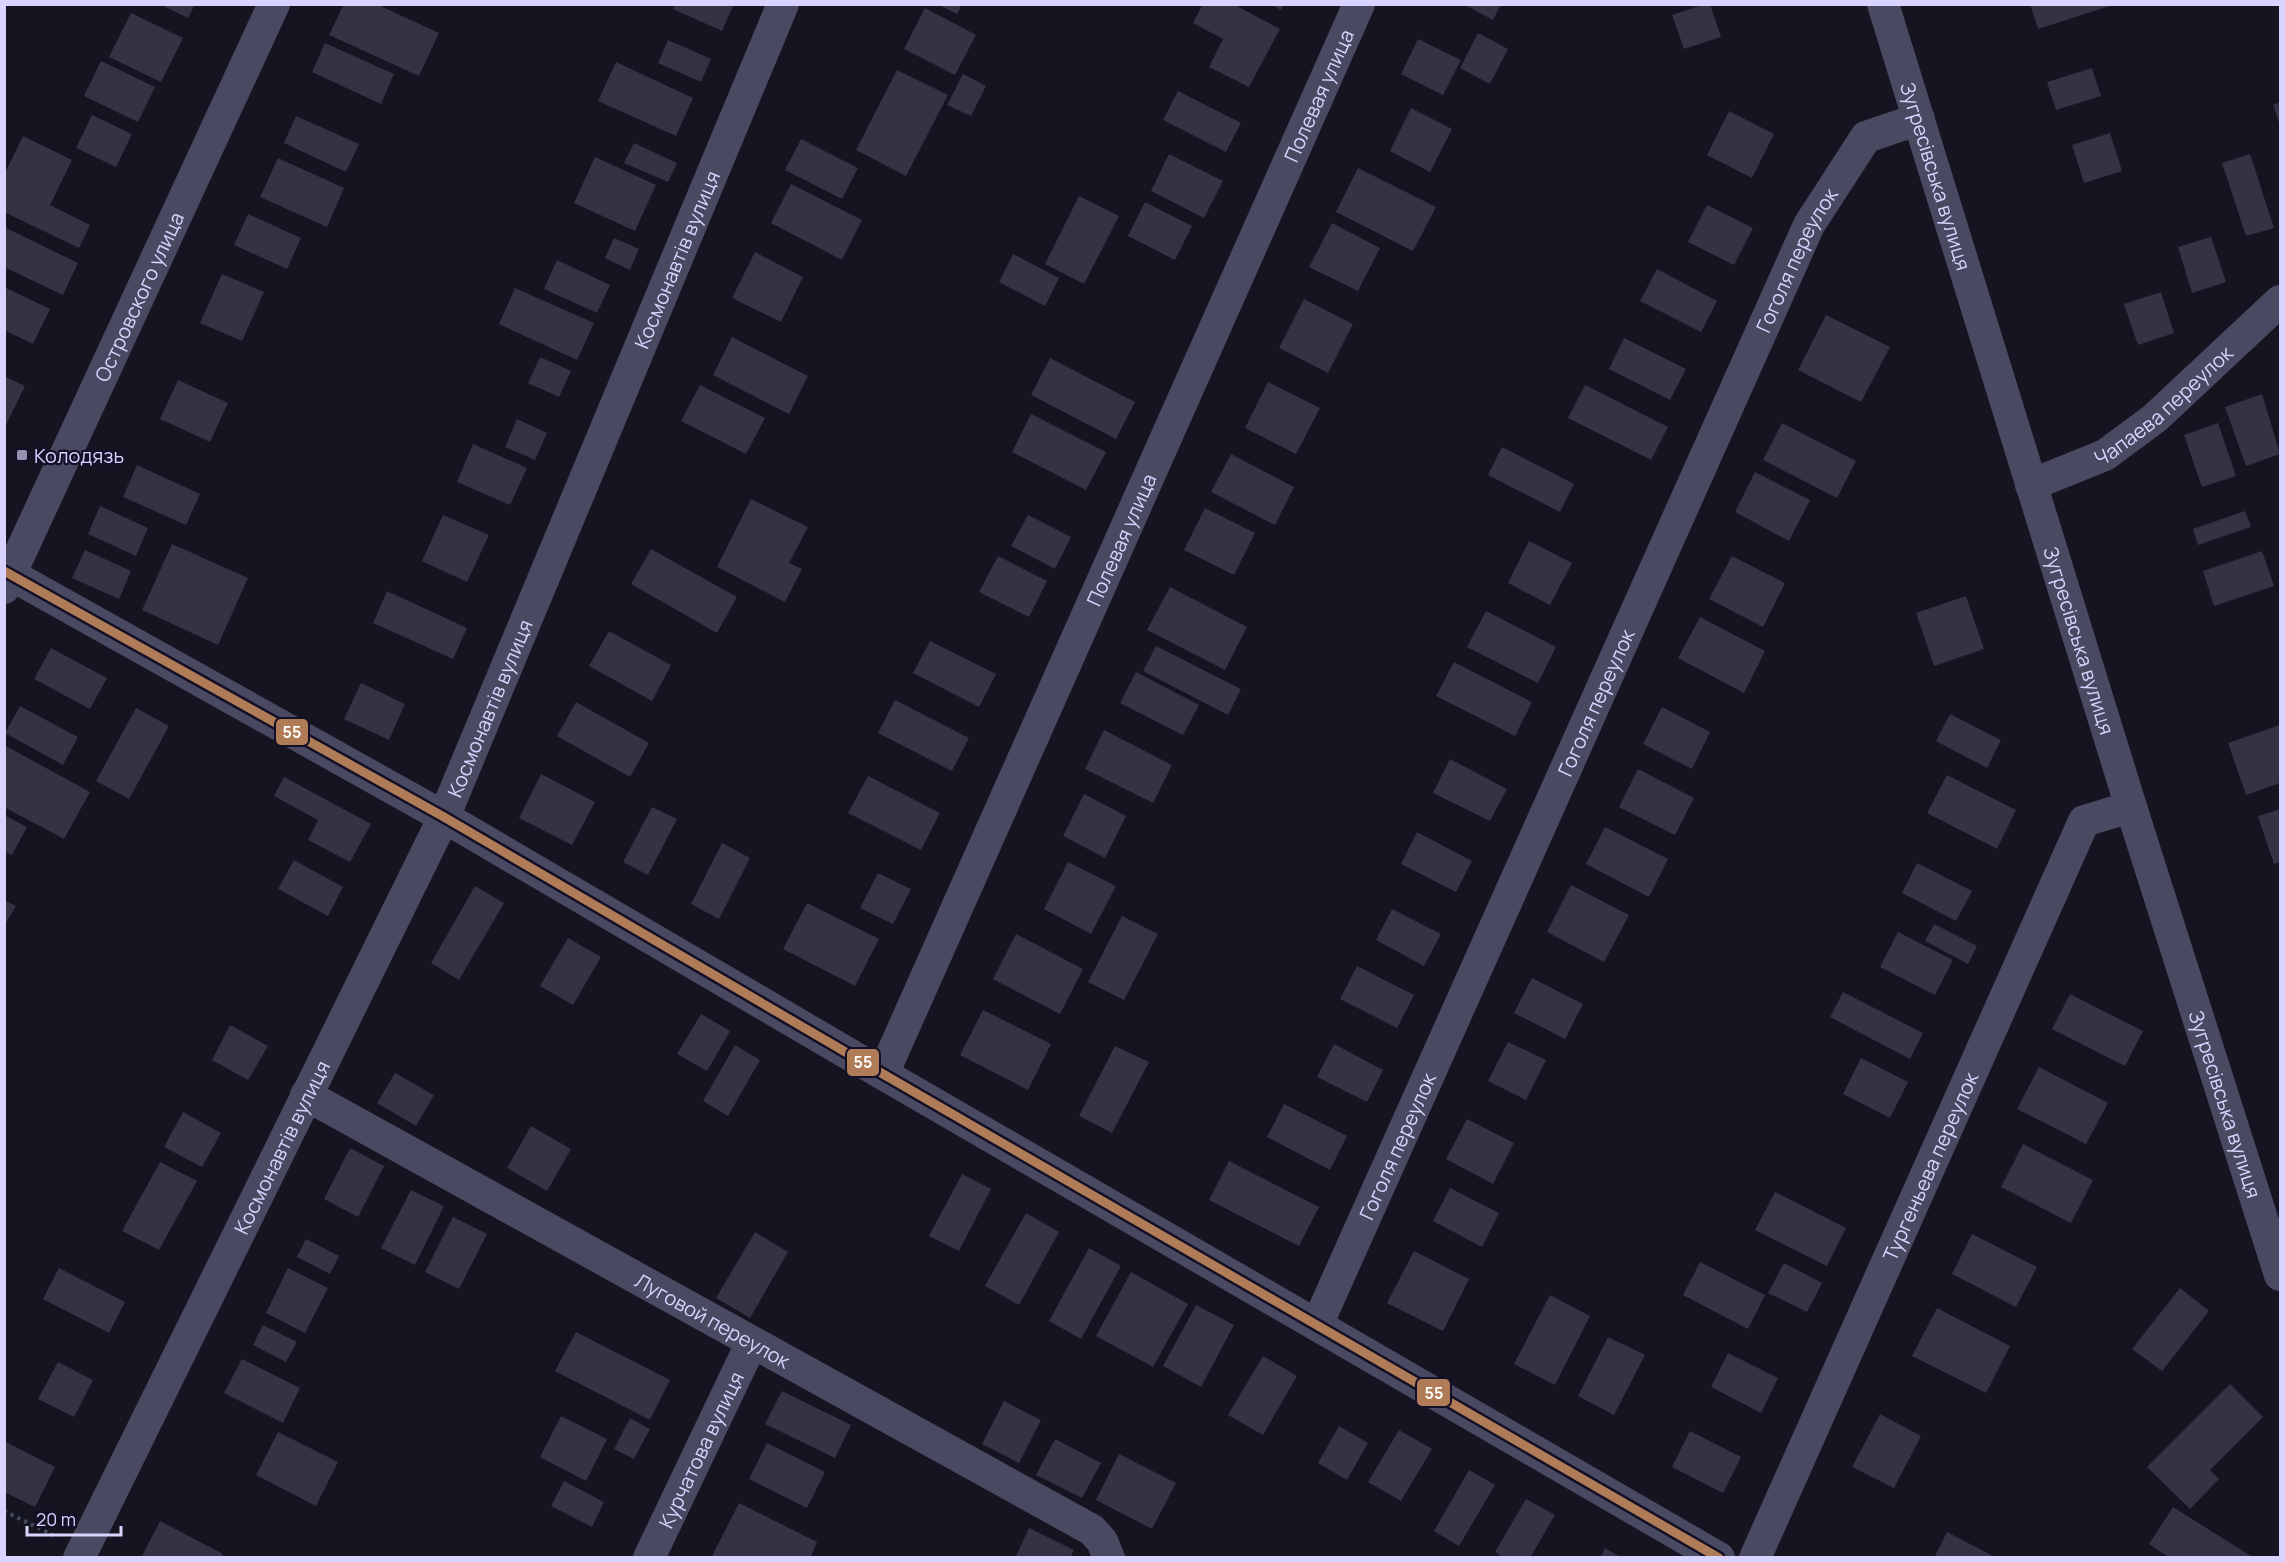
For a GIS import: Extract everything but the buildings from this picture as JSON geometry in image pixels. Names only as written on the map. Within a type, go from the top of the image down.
[{"type":"street","name":"Островского улица","points":[[7,578],[274,4]]},
{"type":"street","name":"Космонавтів вулиця","points":[[81,1553],[444,818],[783,4]]},
{"type":"street","name":"Полевая улица","points":[[883,1074],[1359,4]]},
{"type":"street","name":"Зугресівська вулиця","points":[[1883,4],[2131,807],[2280,1275]]},
{"type":"street","name":"Гоголя переулок","points":[[1317,1325],[1809,225],[1866,137],[1919,119]]},
{"type":"street","name":"Чапаева переулок","points":[[2031,485],[2106,455],[2155,418],[2280,301]]},
{"type":"street","points":[[7,578],[444,818],[1719,1557]]},
{"type":"street","name":"Тургеньева переулок","points":[[1755,1557],[2084,820],[2131,807]]},
{"type":"street","name":"Луговой переулок","points":[[306,1095],[1092,1530],[1102,1541],[1109,1557]]},
{"type":"street","name":"Курчатова вулиця","points":[[649,1557],[752,1342]]},
{"type":"path","points":[[4,1511],[81,1553]]},
{"type":"transit line","name":"55","points":[[4,571],[444,817],[1719,1558]]},
{"type":"place","name":"Колодязь","points":[[22,455]]}]
